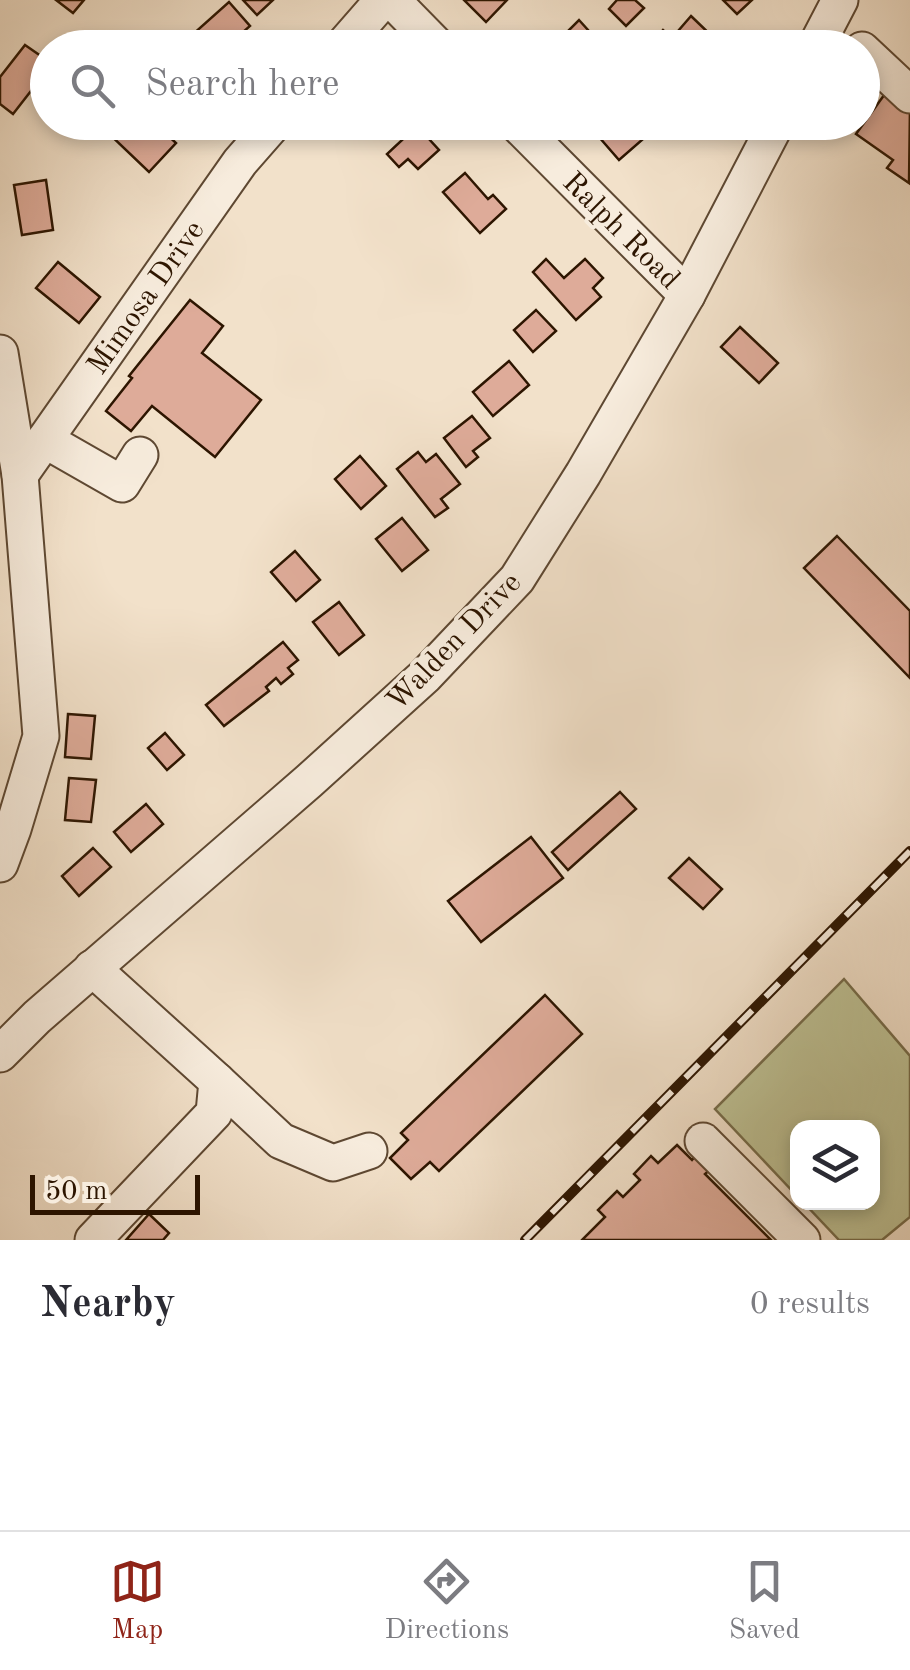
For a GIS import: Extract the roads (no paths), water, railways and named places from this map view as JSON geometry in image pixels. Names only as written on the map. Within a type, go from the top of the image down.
[{"type":"street","points":[[357,30],[383,0]]},
{"type":"street","points":[[392,0],[421,30]]},
{"type":"street","points":[[880,67],[910,95]]},
{"type":"street","name":"Mimosa Drive","points":[[20,475],[259,140]]},
{"type":"street","name":"Ralph Road","points":[[533,140],[688,295]]},
{"type":"street","name":"Walden Drive","points":[[0,1054],[92,968],[426,676],[517,579],[584,474],[688,295],[767,140]]},
{"type":"street","points":[[0,353],[4,399],[20,475],[41,736],[0,864]]},
{"type":"street","points":[[45,440],[122,484],[140,455]]},
{"type":"street","points":[[92,968],[280,1141],[333,1163],[370,1151]]},
{"type":"street","points":[[92,1240],[214,1113],[218,1081]]},
{"type":"street","points":[[703,1141],[802,1240]]},
{"type":"railway","points":[[525,1240],[910,851]]}]
